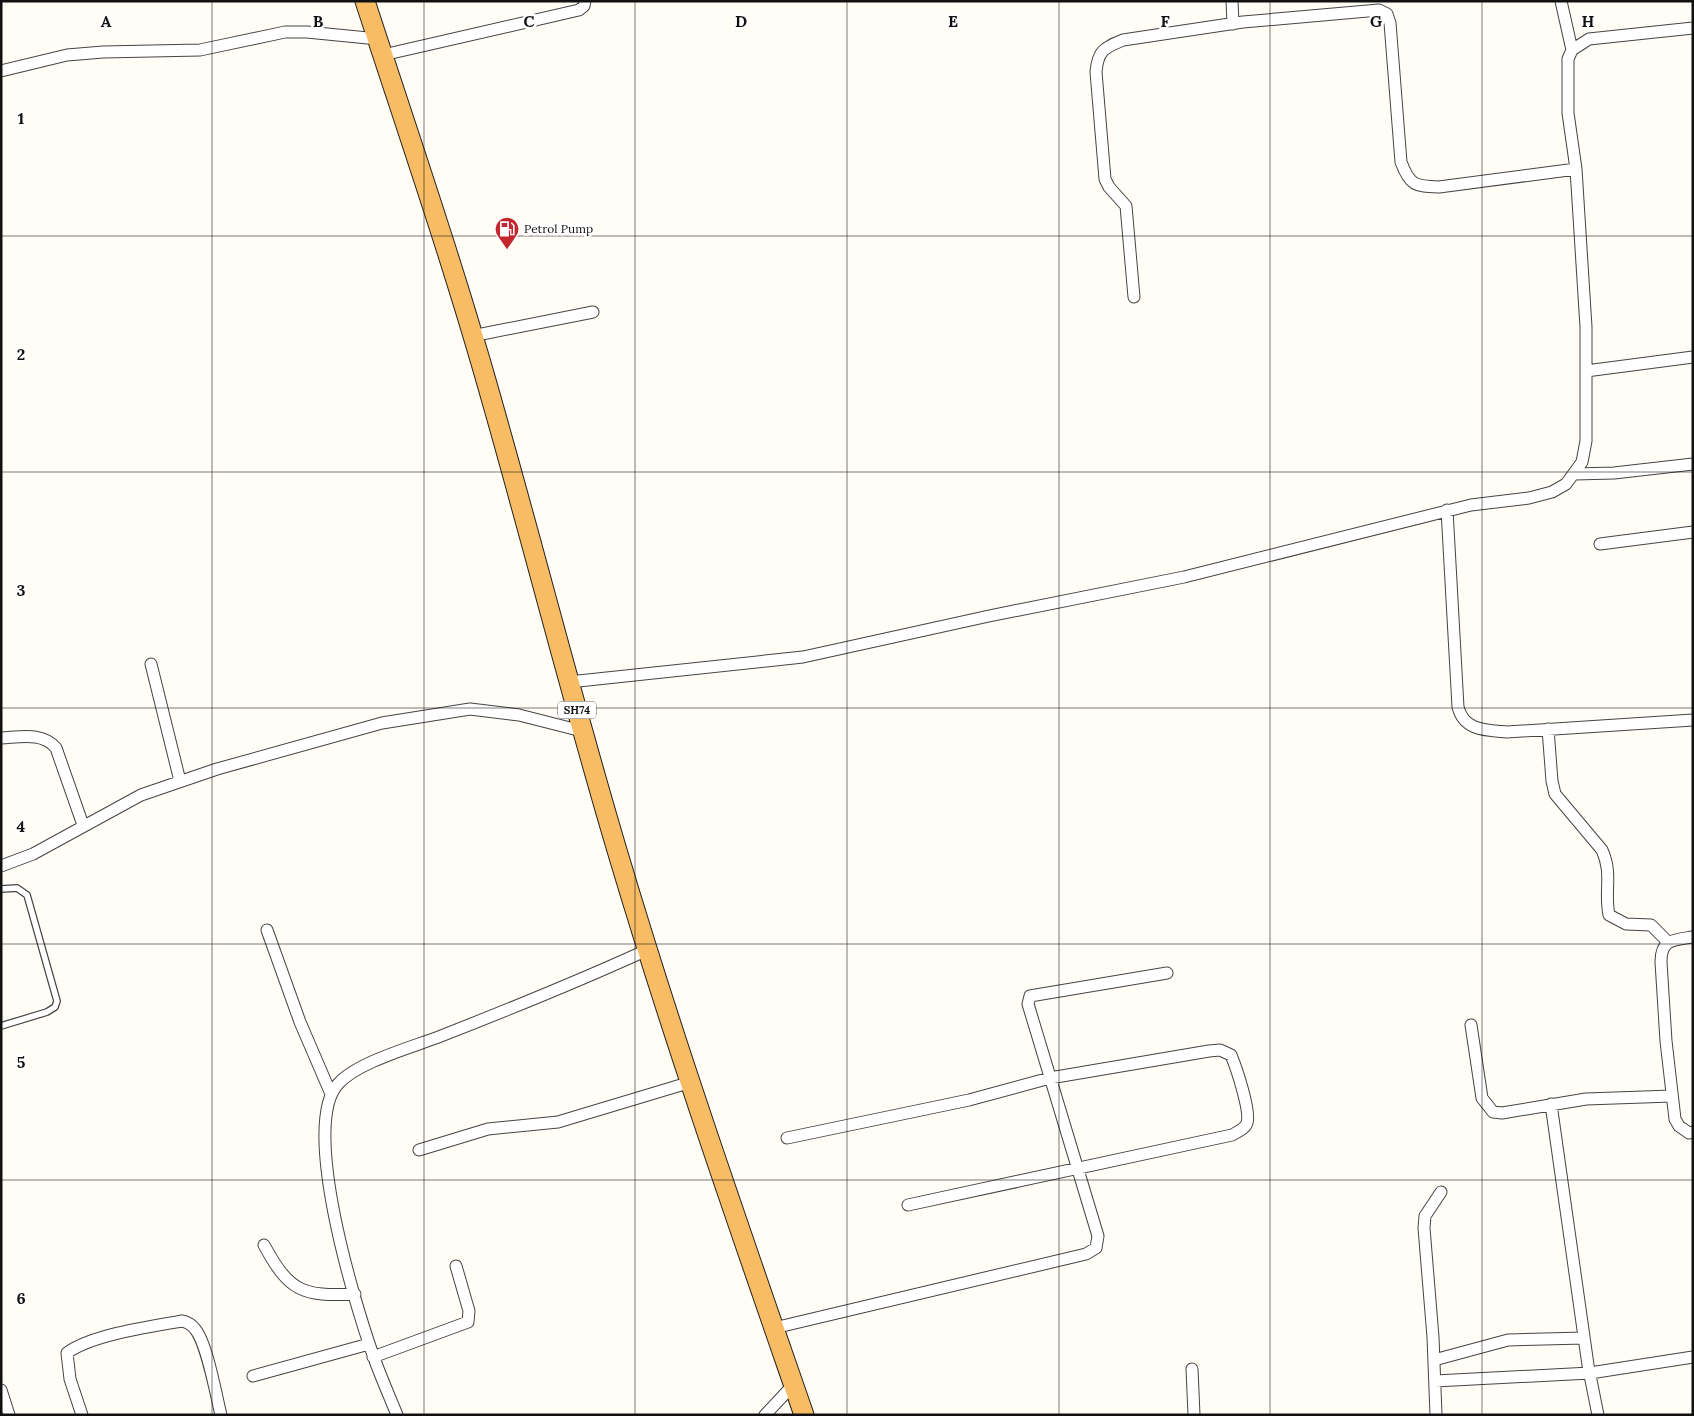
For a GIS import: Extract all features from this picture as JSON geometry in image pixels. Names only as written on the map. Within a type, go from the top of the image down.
[{"type":"highway","name":"SH74","points":[[365,1],[472,336],[582,730],[647,950],[804,1415]]},
{"type":"street","points":[[1,71],[67,55],[103,52],[200,50],[285,32],[307,32],[380,47],[579,10],[584,6],[585,1]]},
{"type":"street","points":[[1232,1],[1233,24]]},
{"type":"street","points":[[1561,1],[1572,50]]},
{"type":"street","points":[[1134,297],[1126,206],[1109,187],[1105,178],[1096,72],[1097,58],[1105,48],[1123,40],[1233,24],[1326,7],[1379,10],[1387,14],[1390,23],[1401,162],[1407,177],[1418,186],[1439,187],[1576,169]]},
{"type":"street","points":[[569,682],[803,658],[989,616],[1184,577],[1447,510],[1552,492],[1566,484],[1582,462],[1586,440],[1586,327],[1576,169],[1568,112],[1568,59],[1572,50],[1580,43],[1601,36],[1693,28]]},
{"type":"street","points":[[472,336],[593,312]]},
{"type":"street","points":[[1586,371],[1693,357]]},
{"type":"street","points":[[1575,474],[1614,473],[1693,464]]},
{"type":"street","points":[[1447,510],[1460,717],[1467,724],[1482,730],[1507,732],[1693,720]]},
{"type":"street","points":[[1600,544],[1693,532]]},
{"type":"street","points":[[151,664],[180,781]]},
{"type":"street","points":[[1,866],[33,854],[141,795],[180,781],[372,725],[434,713],[470,709],[519,716],[582,730]]},
{"type":"street","points":[[1548,729],[1555,794],[1602,850],[1606,858],[1610,871],[1607,905],[1610,915],[1614,920],[1626,924],[1652,925],[1668,942]]},
{"type":"street","points":[[1,738],[42,737],[49,740],[56,748],[83,825]]},
{"type":"street","points":[[267,930],[300,1022],[330,1094]]},
{"type":"street","points":[[1693,937],[1668,942],[1661,950],[1675,1119],[1679,1126],[1689,1133],[1693,1132]]},
{"type":"street","points":[[397,1415],[369,1344],[331,1193],[324,1148],[325,1114],[330,1094],[339,1083],[353,1072],[557,990],[647,950]]},
{"type":"street","points":[[774,1328],[1086,1254],[1096,1248],[1098,1236],[1028,1004],[1030,996],[1167,973]]},
{"type":"street","points":[[1471,1025],[1482,1098],[1487,1108],[1493,1112],[1502,1113],[1601,1097],[1672,1096]]},
{"type":"street","points":[[787,1138],[969,1100],[1050,1078],[1209,1051],[1220,1050],[1231,1055],[1247,1113],[1247,1123],[1243,1129],[1221,1138],[908,1204]]},
{"type":"street","points":[[418,1150],[488,1129],[558,1122],[691,1082]]},
{"type":"street","points":[[1551,1104],[1584,1338],[1598,1415]]},
{"type":"street","points":[[1436,1415],[1434,1360],[1424,1228],[1425,1216],[1441,1192]]},
{"type":"street","points":[[264,1245],[286,1280],[304,1290],[330,1296],[355,1294]]},
{"type":"street","points":[[374,1357],[468,1322],[469,1311],[456,1266]]},
{"type":"street","points":[[82,1415],[70,1378],[68,1353],[76,1346],[99,1339],[182,1321],[189,1323],[196,1330],[202,1344],[221,1415]]},
{"type":"street","points":[[1434,1360],[1508,1340],[1584,1338]]},
{"type":"street","points":[[254,1376],[369,1344]]},
{"type":"street","points":[[1435,1381],[1590,1373],[1693,1357]]},
{"type":"street","points":[[1192,1369],[1194,1415]]},
{"type":"street","points":[[765,1415],[794,1384]]},
{"type":"street","points":[[1,1390],[9,1415]]},
{"type":"lane","points":[[1,889],[17,888],[26,895],[57,1001],[55,1007],[47,1012],[1,1026]]},
{"type":"place","name":"Petrol Pump","points":[[507,250]]}]
